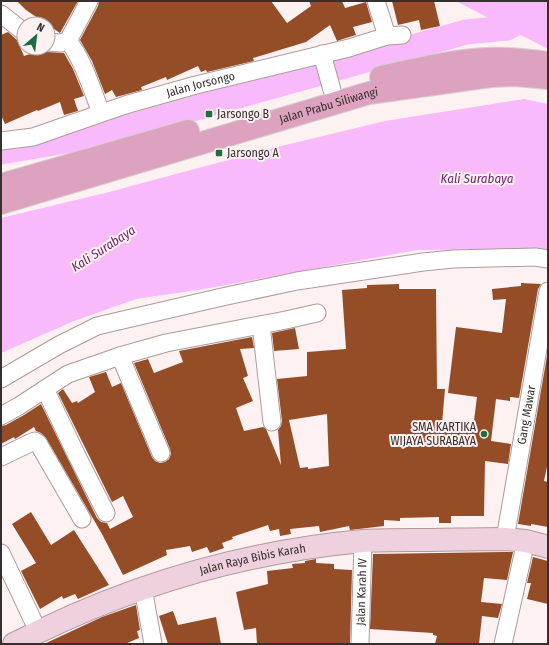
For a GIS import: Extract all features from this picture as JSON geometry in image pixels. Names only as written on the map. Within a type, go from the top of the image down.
[{"type":"main road","name":"Jalan Prabu Siliwangi","points":[[1,185],[331,88],[365,80],[486,59],[514,59],[548,63]]},
{"type":"main road","name":"Jalan Prabu Siliwangi","points":[[1,203],[369,93],[491,76],[516,75],[548,78]]},
{"type":"main road","name":"Jalan Raya Bibis Karah","points":[[14,644],[38,631],[143,588],[215,566],[289,550],[363,541],[505,539],[526,541],[548,547]]},
{"type":"street","points":[[56,43],[68,41],[89,1]]},
{"type":"street","name":"Jalan Jorsongo","points":[[1,141],[33,137],[101,113],[196,85],[323,56],[394,36],[376,1]]},
{"type":"street","points":[[1,14],[16,26]]},
{"type":"street","points":[[68,41],[73,46],[80,58],[101,113]]},
{"type":"street","points":[[323,56],[331,88]]},
{"type":"street","points":[[1,378],[59,345],[97,326],[222,297],[317,277],[453,259],[548,259]]},
{"type":"street","name":"Gang Mawar","points":[[505,539],[548,291]]},
{"type":"street","points":[[1,416],[68,374],[120,356],[166,343],[318,313]]},
{"type":"street","points":[[261,325],[272,422]]},
{"type":"street","points":[[120,356],[161,453]]},
{"type":"street","points":[[45,389],[106,513]]},
{"type":"street","points":[[1,457],[30,442],[35,441],[38,443],[82,520]]},
{"type":"street","name":"Jalan Karah IV","points":[[360,644],[363,541]]},
{"type":"street","points":[[503,644],[526,541]]},
{"type":"street","points":[[1,553],[38,631]]},
{"type":"street","points":[[143,588],[152,644]]},
{"type":"water","points":[[456,1],[548,1],[548,49]]},
{"type":"water","name":"Kali Surabaya","points":[[524,99],[548,104],[548,249],[417,250],[204,289],[136,299],[74,321],[1,353],[1,218],[109,192],[273,148],[385,121]]},
{"type":"building","points":[[17,1],[78,1],[60,33],[56,30],[56,16],[35,16]]},
{"type":"building","points":[[99,1],[271,1],[287,23],[311,6],[309,1],[342,1],[345,8],[366,2],[372,22],[353,27],[356,35],[337,41],[330,25],[306,42],[253,58],[254,61],[207,72],[206,70],[201,72],[198,66],[167,80],[166,77],[141,87],[142,90],[116,97],[112,90],[105,94],[92,61],[80,40],[98,6]]},
{"type":"building","points":[[392,1],[434,1],[440,26],[421,30],[419,20],[398,25]]},
{"type":"building","points":[[8,32],[16,39],[16,56],[56,56],[56,53],[64,53],[73,69],[84,96],[74,99],[78,111],[64,115],[60,102],[5,124],[1,115],[1,35]]},
{"type":"building","points":[[521,283],[541,284],[538,289],[519,398],[510,397],[510,401],[496,399],[491,441],[511,444],[508,464],[485,461],[484,516],[451,516],[451,523],[439,523],[439,517],[400,518],[400,521],[384,520],[384,526],[350,530],[349,526],[320,532],[319,526],[290,529],[291,534],[280,536],[279,529],[270,531],[268,525],[232,537],[233,539],[222,543],[224,548],[210,553],[207,547],[192,552],[190,546],[166,550],[167,555],[123,575],[102,534],[46,438],[41,433],[36,431],[34,427],[15,439],[14,437],[1,444],[1,426],[6,425],[41,404],[97,518],[101,522],[107,523],[110,529],[133,517],[123,496],[112,502],[58,393],[63,389],[72,403],[77,401],[78,403],[95,392],[89,377],[106,372],[112,387],[121,383],[152,457],[155,461],[160,463],[165,462],[169,459],[171,454],[170,449],[134,363],[148,359],[154,373],[183,362],[179,351],[252,337],[254,348],[240,349],[248,376],[243,378],[253,401],[236,408],[244,431],[263,427],[266,429],[281,465],[278,430],[282,421],[277,379],[307,376],[307,352],[346,349],[342,290],[367,288],[367,285],[399,284],[399,289],[436,289],[437,389],[445,389],[442,424],[473,428],[477,397],[448,393],[456,327],[502,333],[506,299],[493,300],[492,289],[521,286]],"holes":[[[327,414],[329,466],[308,469],[308,467],[300,468],[289,420]]]},
{"type":"building","points":[[295,328],[299,349],[274,351],[272,333]]},
{"type":"building","points":[[548,350],[548,462],[544,481],[548,482],[548,527],[531,524],[531,526],[518,524]]},
{"type":"building","points":[[31,512],[51,545],[74,530],[109,585],[78,599],[75,594],[63,599],[62,596],[40,609],[21,571],[36,563],[12,524]]},
{"type":"building","points":[[513,552],[507,580],[484,578],[481,602],[502,604],[498,618],[482,616],[479,644],[435,644],[437,636],[433,635],[433,633],[370,629],[373,554]]},
{"type":"building","points":[[533,557],[548,561],[548,604],[527,599],[531,583],[527,583]]},
{"type":"building","points":[[316,559],[316,563],[334,564],[334,569],[352,570],[350,644],[257,644],[256,628],[244,630],[236,592],[268,584],[267,571],[293,568],[292,564],[305,563],[305,561]]},
{"type":"building","points":[[136,605],[140,630],[137,631],[139,638],[125,644],[44,644],[102,617]]},
{"type":"building","points":[[173,611],[178,625],[216,617],[221,644],[168,644],[159,616]]},
{"type":"waterway","points":[[1,152],[96,136],[466,32],[507,28],[536,12]]},
{"type":"place","name":"Jarsongo B","points":[[209,114]]},
{"type":"place","name":"Jarsongo A","points":[[219,153]]},
{"type":"place","name":"SMA KARTIKA WIJAYA SURABAYA","points":[[484,434]]}]
